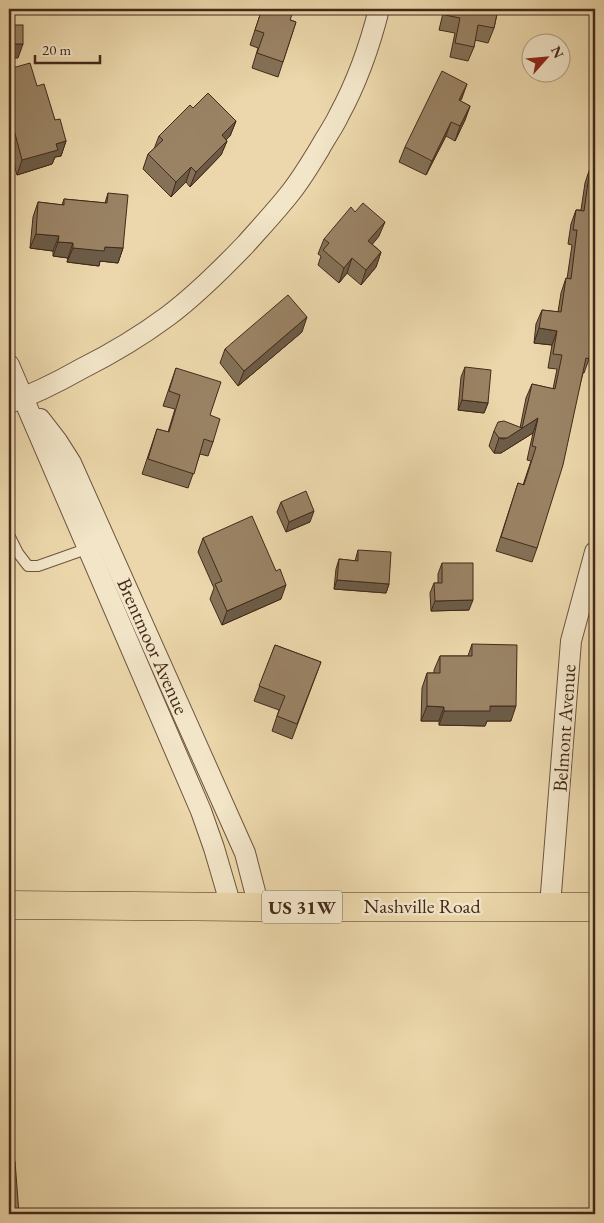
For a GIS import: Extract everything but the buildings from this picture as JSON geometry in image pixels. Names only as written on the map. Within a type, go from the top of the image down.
[{"type":"main road","name":"Nashville Road","points":[[9,905],[259,907],[595,906]]},
{"type":"street","points":[[16,400],[58,382],[107,356],[168,316],[231,260],[261,228],[292,191],[340,115],[360,71],[379,9]]},
{"type":"street","name":"Brentmoor Avenue","points":[[9,365],[16,400],[97,545],[245,853],[259,907]]},
{"type":"street","name":"Brentmoor Avenue","points":[[97,545],[201,811],[231,906]]},
{"type":"street","name":"Belmont Avenue","points":[[550,906],[571,640],[595,552]]},
{"type":"lane","points":[[9,534],[18,553],[28,566],[38,566],[97,545]]}]
